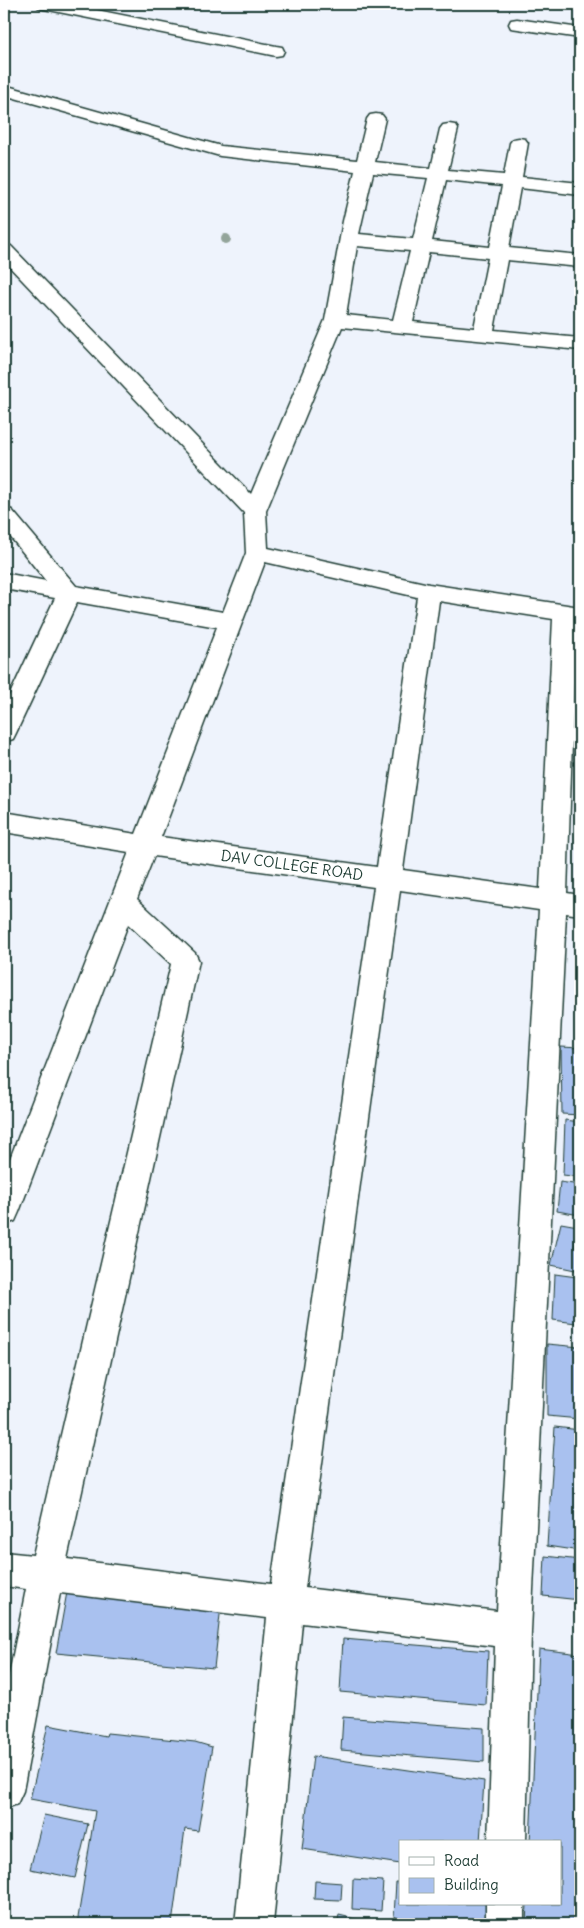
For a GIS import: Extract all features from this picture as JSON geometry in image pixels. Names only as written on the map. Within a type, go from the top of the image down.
[{"type":"street","points":[[44,4],[276,52]]},
{"type":"street","points":[[517,24],[580,33]]},
{"type":"street","points":[[4,90],[220,151],[580,189]]},
{"type":"street","points":[[4,1212],[229,621],[257,553],[255,511],[335,320],[349,239],[376,119]]},
{"type":"street","points":[[402,326],[450,129]]},
{"type":"street","points":[[483,335],[519,143]]},
{"type":"street","points":[[349,239],[580,261]]},
{"type":"street","points":[[4,250],[255,511]]},
{"type":"street","points":[[335,320],[580,344]]},
{"type":"street","points":[[4,515],[69,593]]},
{"type":"street","points":[[257,553],[429,592],[573,614],[567,903],[512,1631],[507,1840]]},
{"type":"street","points":[[4,581],[229,621]]},
{"type":"street","points":[[254,1924],[286,1603],[429,592]]},
{"type":"street","points":[[4,733],[69,593]]},
{"type":"street","name":"DAV COLLEGE ROAD","points":[[4,822],[144,845],[567,903]]},
{"type":"street","points":[[4,1791],[46,1575],[185,961],[122,901]]},
{"type":"street","points":[[4,1569],[512,1631]]},
{"type":"street","points":[[505,1906],[505,1924]]},
{"type":"building","points":[[561,1047],[580,1048],[580,1115],[562,1114]]},
{"type":"building","points":[[565,1120],[580,1122],[580,1177],[563,1175]]},
{"type":"building","points":[[560,1182],[580,1185],[580,1215],[557,1211]]},
{"type":"building","points":[[561,1223],[578,1226],[574,1247],[580,1248],[580,1271],[551,1265]]},
{"type":"building","points":[[555,1274],[577,1277],[576,1323],[553,1320]]},
{"type":"building","points":[[547,1344],[580,1347],[580,1419],[547,1416]]},
{"type":"building","points":[[555,1427],[580,1430],[580,1551],[547,1546]]},
{"type":"building","points":[[545,1556],[580,1560],[580,1600],[543,1596]]},
{"type":"building","points":[[67,1592],[221,1606],[214,1668],[56,1653]]},
{"type":"building","points":[[343,1639],[488,1651],[486,1705],[340,1692]]},
{"type":"building","points":[[539,1649],[580,1654],[580,1924],[526,1924],[527,1906],[562,1906],[562,1840],[530,1840]]},
{"type":"building","points":[[343,1717],[484,1728],[484,1762],[341,1750]]},
{"type":"building","points":[[48,1725],[106,1736],[107,1733],[195,1742],[212,1747],[198,1831],[185,1829],[172,1924],[77,1924],[95,1811],[30,1799]]},
{"type":"building","points":[[313,1756],[484,1781],[480,1840],[399,1840],[399,1864],[302,1849]]},
{"type":"building","points":[[44,1815],[88,1824],[75,1878],[30,1869]]},
{"type":"building","points":[[353,1879],[383,1881],[381,1911],[352,1909]]},
{"type":"building","points":[[315,1881],[342,1883],[341,1900],[314,1899]]},
{"type":"building","points":[[396,1882],[399,1882],[399,1906],[488,1906],[487,1924],[448,1924],[394,1917]]},
{"type":"building","points":[[339,1915],[376,1924],[337,1924]]}]
